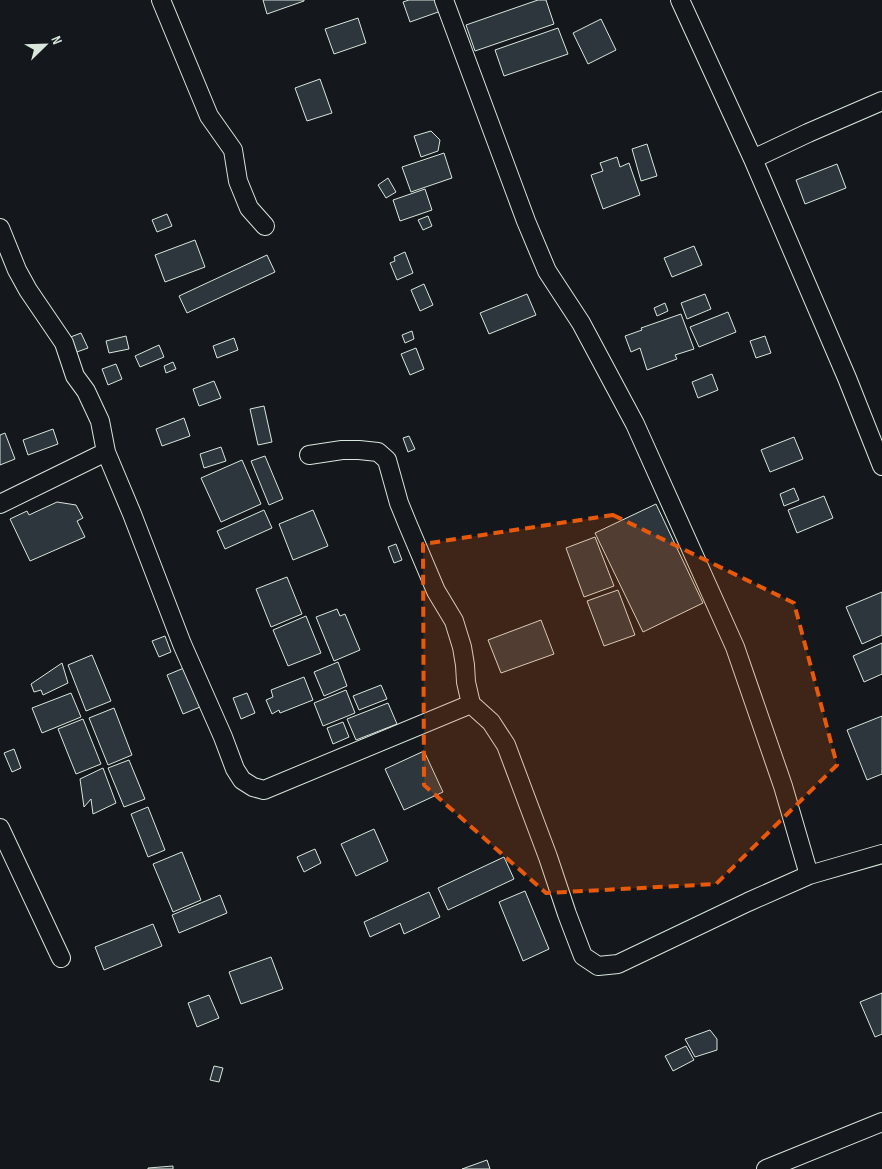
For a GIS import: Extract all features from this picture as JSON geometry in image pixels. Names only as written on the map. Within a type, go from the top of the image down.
[{"type":"street","points":[[161,0],[210,116],[233,150],[238,181],[249,208],[265,226]]},
{"type":"street","points":[[444,0],[526,221],[547,271],[581,324],[635,424],[736,647],[783,786],[809,875]]},
{"type":"street","points":[[680,0],[753,159],[843,369],[882,466]]},
{"type":"street","points":[[753,159],[882,101]]},
{"type":"street","points":[[0,228],[17,270],[64,344],[75,376],[86,390],[100,421],[106,452],[182,644],[235,769],[242,780],[253,787],[264,790],[471,704]]},
{"type":"street","points":[[309,455],[342,450],[359,450],[378,452],[387,460],[405,518],[436,591],[454,621],[466,665],[466,682],[471,704],[490,722],[506,746],[545,848],[583,956],[598,966],[618,964],[809,875],[882,854]]},
{"type":"street","points":[[0,504],[106,452]]},
{"type":"street","points":[[0,828],[61,958]]},
{"type":"street","points":[[766,1169],[882,1122]]},
{"type":"highlighted area","points":[[613,515],[794,603],[837,765],[716,884],[546,893],[424,785],[423,544]]},
{"type":"building","points":[[263,0],[304,0],[304,1],[267,14]]},
{"type":"building","points":[[409,0],[437,0],[441,11],[410,22],[403,2]]},
{"type":"building","points":[[538,0],[546,0],[554,24],[475,51],[466,25]]},
{"type":"building","points":[[358,18],[366,43],[334,54],[325,29]]},
{"type":"building","points":[[601,19],[616,50],[588,64],[573,33]]},
{"type":"building","points":[[558,28],[568,54],[504,76],[495,50]]},
{"type":"building","points":[[320,79],[332,113],[307,121],[295,88]]},
{"type":"building","points":[[431,131],[440,140],[438,151],[421,157],[414,136]]},
{"type":"building","points":[[647,144],[657,176],[641,181],[632,149]]},
{"type":"building","points":[[444,153],[452,178],[411,192],[402,167]]},
{"type":"building","points":[[617,157],[620,167],[629,163],[640,195],[603,209],[591,175],[603,171],[600,163]]},
{"type":"building","points":[[837,164],[846,188],[805,204],[796,180]]},
{"type":"building","points":[[388,178],[396,192],[386,198],[378,185]]},
{"type":"building","points":[[425,189],[432,210],[400,221],[393,200]]},
{"type":"building","points":[[167,214],[172,226],[157,232],[152,220]]},
{"type":"building","points":[[428,216],[432,226],[423,230],[418,220]]},
{"type":"building","points":[[195,240],[205,267],[165,282],[155,255]]},
{"type":"building","points":[[694,246],[702,265],[672,277],[664,258]]},
{"type":"building","points":[[405,252],[413,273],[397,280],[390,263],[395,261],[394,257]]},
{"type":"building","points":[[267,255],[275,272],[187,313],[179,296]]},
{"type":"building","points":[[424,284],[433,305],[420,311],[411,290]]},
{"type":"building","points":[[527,294],[536,315],[489,334],[480,313]]},
{"type":"building","points":[[705,294],[711,309],[687,319],[681,303]]},
{"type":"building","points":[[665,303],[668,311],[657,316],[654,308]]},
{"type":"building","points":[[728,312],[736,332],[699,347],[690,327]]},
{"type":"building","points":[[681,314],[694,349],[675,355],[677,359],[647,370],[640,348],[631,352],[625,336],[642,330],[641,328]]},
{"type":"building","points":[[412,331],[414,339],[405,343],[402,335]]},
{"type":"building","points":[[81,333],[88,348],[74,353],[68,338]]},
{"type":"building","points":[[126,336],[129,349],[109,353],[106,341]]},
{"type":"building","points":[[765,336],[771,353],[756,358],[750,341]]},
{"type":"building","points":[[234,338],[238,350],[217,358],[213,346]]},
{"type":"building","points":[[159,345],[164,357],[140,367],[135,356]]},
{"type":"building","points":[[416,348],[424,369],[410,375],[401,354]]},
{"type":"building","points":[[173,362],[176,369],[166,373],[164,366]]},
{"type":"building","points":[[116,364],[122,379],[108,385],[102,369]]},
{"type":"building","points":[[712,374],[718,390],[698,398],[692,382]]},
{"type":"building","points":[[214,381],[221,398],[199,406],[193,389]]},
{"type":"building","points":[[264,406],[272,442],[258,445],[250,409]]},
{"type":"building","points":[[184,418],[190,436],[162,446],[156,429]]},
{"type":"building","points":[[53,429],[58,444],[28,455],[23,440]]},
{"type":"building","points":[[5,433],[15,459],[0,465],[0,435]]},
{"type":"building","points":[[409,436],[415,449],[408,452],[403,438]]},
{"type":"building","points":[[794,437],[803,459],[770,472],[761,450]]},
{"type":"building","points":[[221,447],[226,461],[204,468],[200,454]]},
{"type":"building","points":[[265,456],[283,499],[269,505],[251,461]]},
{"type":"building","points":[[242,460],[261,504],[221,522],[201,478]]},
{"type":"building","points":[[794,488],[799,500],[784,506],[780,494]]},
{"type":"building","points":[[824,496],[833,518],[797,533],[788,510]]},
{"type":"building","points":[[57,502],[76,505],[83,518],[77,521],[85,537],[30,561],[10,519],[27,511],[29,515]]},
{"type":"building","points":[[656,504],[703,603],[643,632],[595,533]]},
{"type":"building","points":[[264,510],[272,528],[225,549],[217,531]]},
{"type":"building","points":[[313,510],[328,546],[293,560],[279,524]]},
{"type":"building","points":[[595,537],[614,586],[584,597],[566,548]]},
{"type":"building","points":[[396,544],[402,560],[394,563],[388,547]]},
{"type":"building","points":[[287,577],[302,614],[271,627],[256,589]]},
{"type":"building","points":[[618,590],[635,635],[604,646],[587,601]]},
{"type":"building","points":[[882,592],[882,635],[862,644],[846,607]]},
{"type":"building","points":[[337,609],[340,616],[345,614],[360,650],[334,661],[316,617]]},
{"type":"building","points":[[306,616],[321,653],[288,666],[273,630]]},
{"type":"building","points":[[541,620],[554,654],[501,673],[488,640]]},
{"type":"building","points":[[165,636],[171,652],[159,657],[152,641]]},
{"type":"building","points":[[882,643],[882,674],[864,682],[853,656]]},
{"type":"building","points":[[92,655],[111,701],[86,711],[68,665]]},
{"type":"building","points":[[338,662],[347,686],[324,696],[314,672]]},
{"type":"building","points":[[62,663],[68,683],[43,695],[41,690],[34,692],[31,684]]},
{"type":"building","points":[[184,668],[200,707],[183,714],[167,675]]},
{"type":"building","points":[[304,677],[313,700],[280,713],[279,710],[272,714],[266,700],[273,697],[271,690]]},
{"type":"building","points":[[381,685],[387,699],[359,710],[353,696]]},
{"type":"building","points":[[346,690],[355,713],[323,726],[314,703]]},
{"type":"building","points":[[71,693],[81,717],[42,733],[32,708]]},
{"type":"building","points":[[247,693],[255,713],[241,719],[233,698]]},
{"type":"building","points":[[388,703],[397,724],[356,740],[347,719]]},
{"type":"building","points":[[114,708],[132,755],[108,765],[89,718]]},
{"type":"building","points":[[882,716],[882,774],[867,780],[847,730]]},
{"type":"building","points":[[83,719],[101,764],[76,774],[58,729]]},
{"type":"building","points":[[343,722],[349,737],[333,744],[327,728]]},
{"type":"building","points":[[14,749],[21,768],[12,772],[4,753]]},
{"type":"building","points":[[424,751],[443,792],[404,810],[385,769]]},
{"type":"building","points":[[129,760],[145,799],[124,807],[108,768]]},
{"type":"building","points":[[103,768],[116,803],[93,814],[91,799],[84,807],[80,779]]},
{"type":"building","points":[[148,807],[165,850],[148,857],[131,814]]},
{"type":"building","points":[[374,829],[388,861],[356,876],[341,844]]},
{"type":"building","points":[[315,849],[321,863],[304,872],[297,857]]},
{"type":"building","points":[[182,852],[201,900],[173,912],[153,864]]},
{"type":"building","points":[[504,857],[514,879],[448,910],[438,888]]},
{"type":"building","points":[[525,891],[549,949],[523,961],[499,902]]},
{"type":"building","points":[[429,892],[440,917],[404,934],[400,923],[370,937],[364,922]]},
{"type":"building","points":[[220,895],[227,913],[179,933],[172,915]]},
{"type":"building","points":[[153,924],[162,946],[104,970],[95,947]]},
{"type":"building","points":[[271,957],[283,989],[241,1004],[229,972]]},
{"type":"building","points":[[882,993],[882,1034],[875,1037],[860,1002]]},
{"type":"building","points":[[209,995],[219,1018],[197,1027],[188,1003]]},
{"type":"building","points":[[710,1030],[717,1039],[717,1050],[695,1057],[685,1039]]},
{"type":"building","points":[[686,1046],[694,1060],[673,1071],[665,1056]]},
{"type":"building","points":[[214,1066],[223,1068],[219,1082],[210,1080]]},
{"type":"building","points":[[487,1160],[490,1169],[462,1169]]},
{"type":"building","points":[[173,1166],[173,1169],[148,1169],[148,1168]]}]
